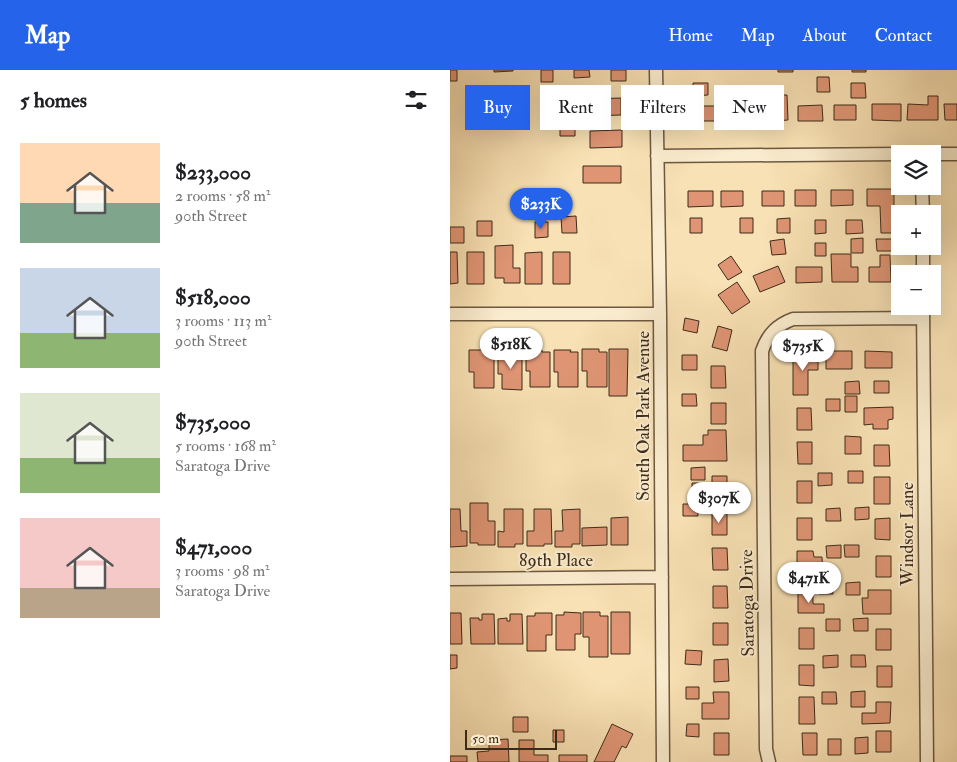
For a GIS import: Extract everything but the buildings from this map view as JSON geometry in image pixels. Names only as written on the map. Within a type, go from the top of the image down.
[{"type":"street","name":"South Oak Park Avenue","points":[[656,70],[660,314],[663,762]]},
{"type":"street","points":[[657,156],[891,154]]},
{"type":"street","points":[[941,154],[957,154]]},
{"type":"street","points":[[450,314],[660,314]]},
{"type":"street","name":"Saratoga Drive","points":[[769,762],[766,748],[762,351],[765,343],[776,328],[794,319],[891,314]]},
{"type":"street","name":"Windsor Lane","points":[[923,315],[927,762]]},
{"type":"street","name":"89th Place","points":[[450,579],[662,577]]}]
